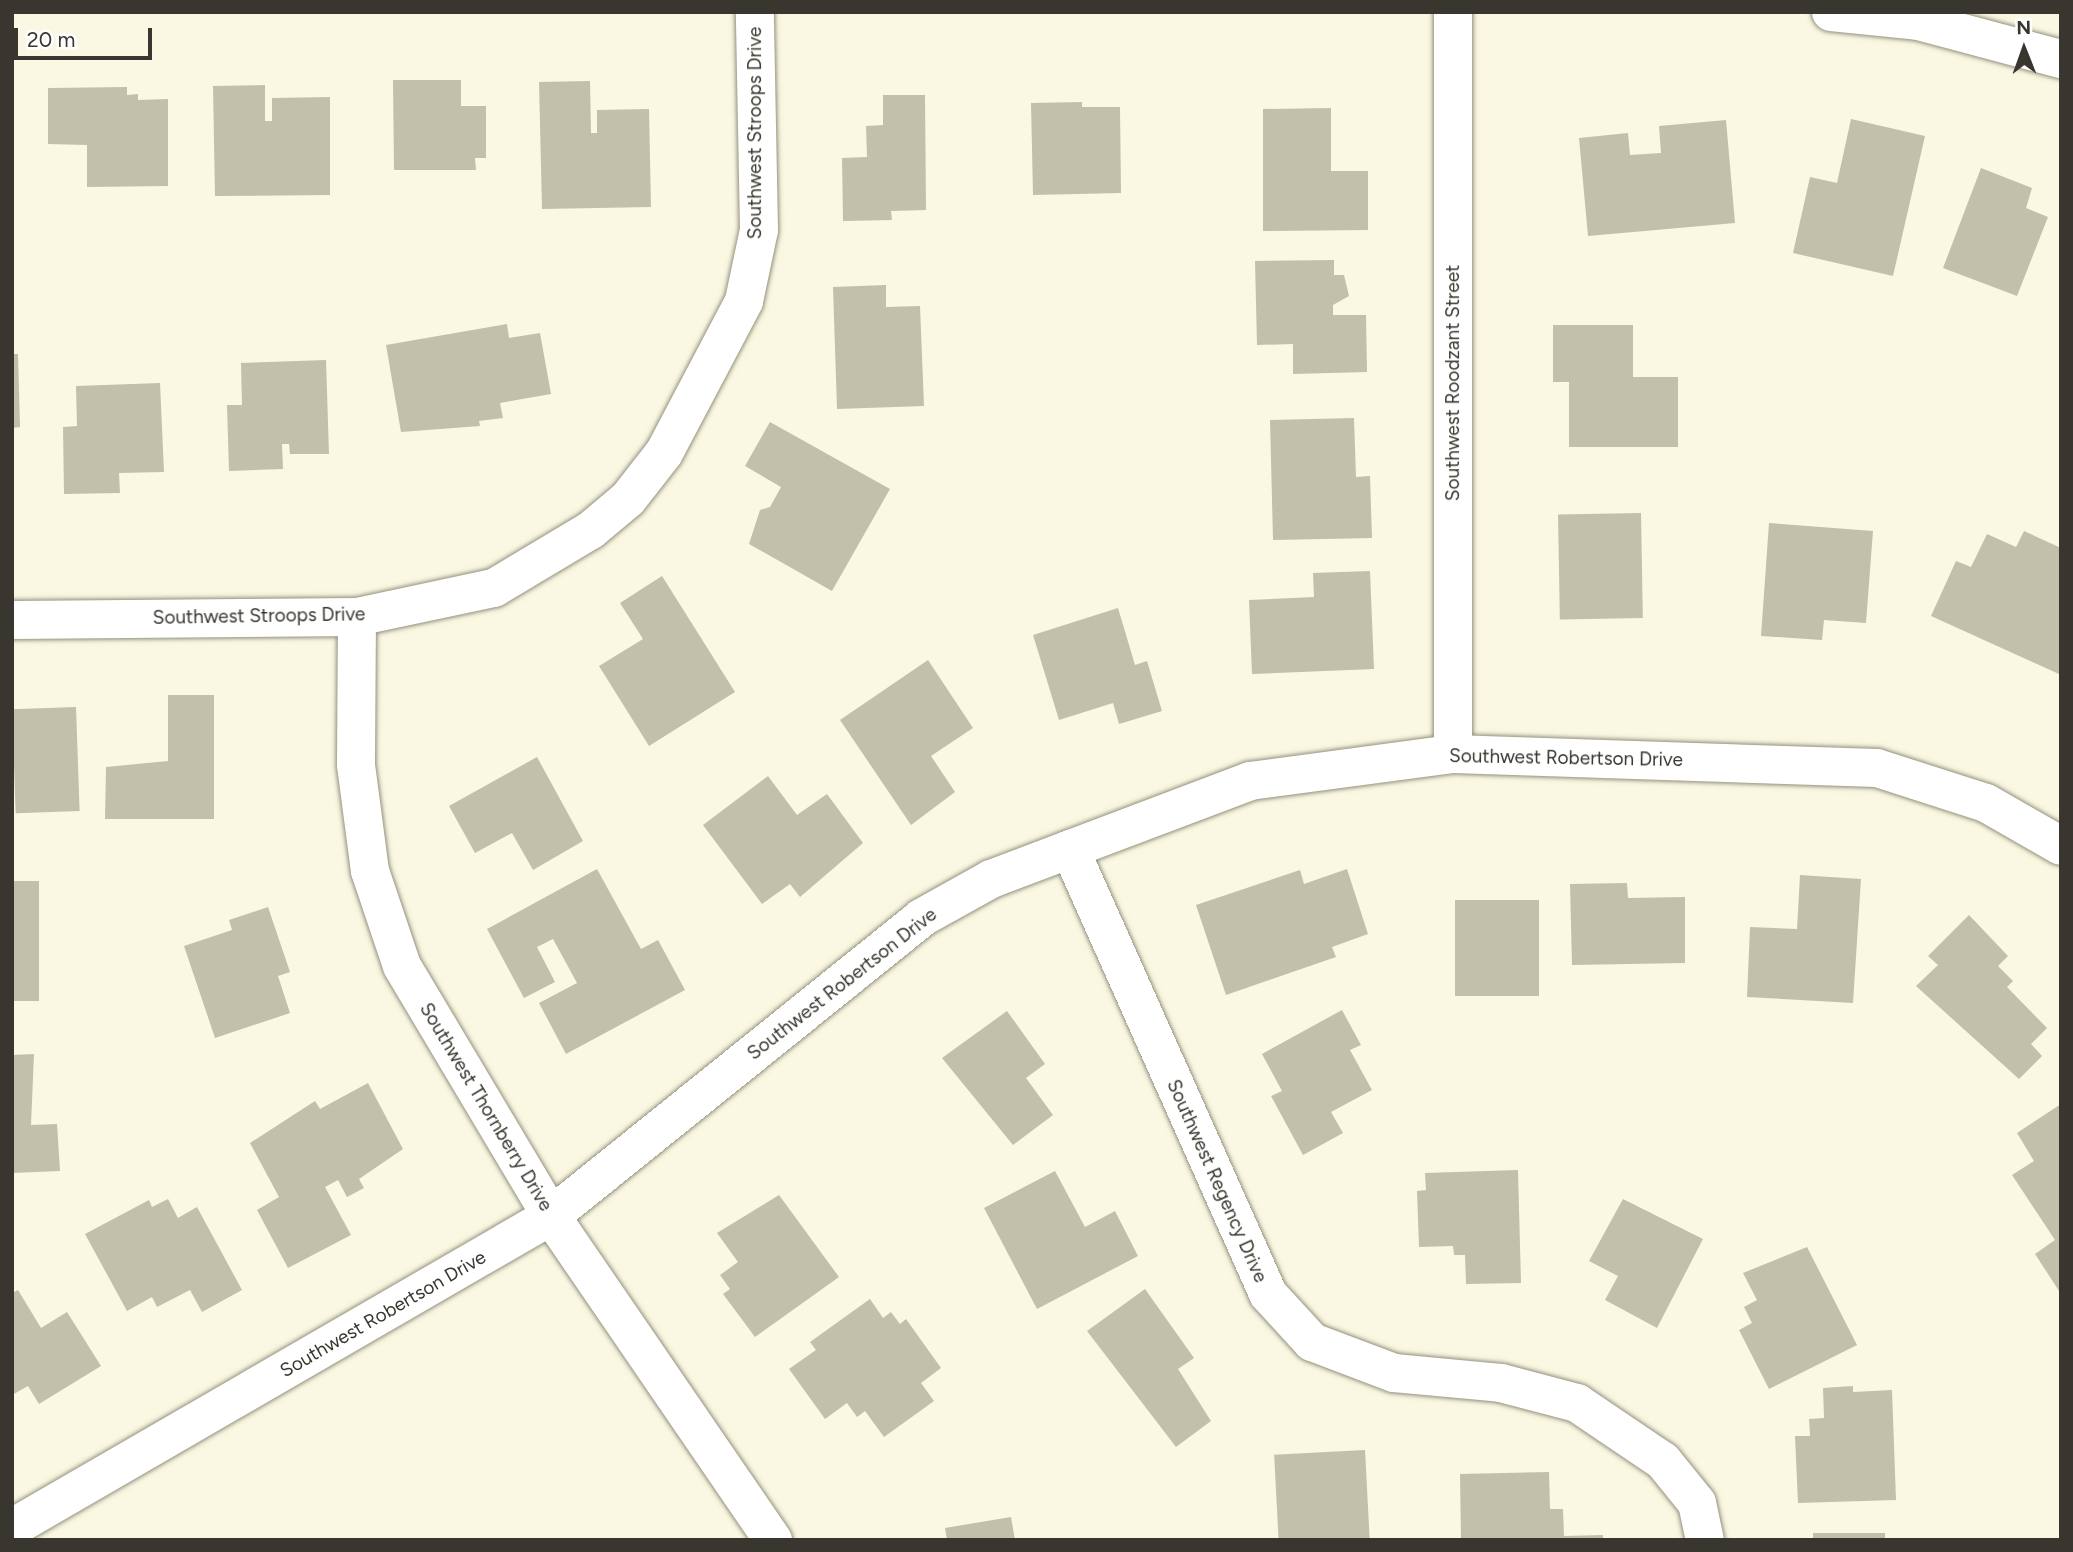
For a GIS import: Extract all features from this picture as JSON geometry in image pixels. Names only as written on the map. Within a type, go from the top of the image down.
[{"type":"street","name":"Southwest Stroops Drive","points":[[12,620],[357,617],[494,588],[533,568],[628,499],[664,453],[744,301],[759,230],[755,12]]},
{"type":"street","name":"Southwest Roodzant Street","points":[[1453,12],[1453,754]]},
{"type":"street","points":[[1831,12],[1917,21],[2061,59]]},
{"type":"street","name":"Southwest Thornberry Drive","points":[[357,617],[356,765],[370,871],[402,966],[551,1216],[773,1540]]},
{"type":"street","name":"Southwest Robertson Drive","points":[[12,1528],[551,1216],[921,918],[991,878],[1250,781],[1453,754],[1877,768],[1986,803],[2061,846]]},
{"type":"street","name":"Southwest Regency Drive","points":[[1070,849],[1240,1238],[1268,1294],[1312,1342],[1394,1373],[1501,1383],[1577,1403],[1663,1461],[1697,1503],[1705,1540]]},
{"type":"building","points":[[393,80],[461,80],[461,106],[486,106],[486,158],[475,158],[476,170],[394,170]]},
{"type":"building","points":[[590,81],[591,133],[597,133],[597,110],[649,109],[651,207],[542,209],[539,82]]},
{"type":"building","points":[[265,85],[265,121],[272,121],[272,98],[330,97],[330,195],[215,196],[213,86]]},
{"type":"building","points":[[127,87],[127,95],[138,94],[138,100],[168,99],[168,186],[87,187],[87,145],[48,144],[48,88]]},
{"type":"building","points":[[883,95],[925,95],[926,210],[891,211],[892,220],[843,221],[842,158],[867,157],[866,126],[883,125]]},
{"type":"building","points":[[1082,102],[1082,107],[1120,107],[1121,193],[1033,195],[1031,103]]},
{"type":"building","points":[[1331,108],[1331,171],[1368,171],[1368,230],[1263,231],[1263,109]]},
{"type":"building","points":[[1851,119],[1925,136],[1893,276],[1793,253],[1810,177],[1837,183]]},
{"type":"building","points":[[1726,120],[1735,223],[1588,236],[1579,138],[1628,133],[1630,155],[1661,153],[1659,126]]},
{"type":"building","points":[[1981,168],[2032,188],[2026,208],[2048,217],[2017,296],[1943,268]]},
{"type":"building","points":[[1334,260],[1334,275],[1344,275],[1349,296],[1333,305],[1333,315],[1366,315],[1367,372],[1293,374],[1293,344],[1257,345],[1255,261]]},
{"type":"building","points":[[886,285],[886,307],[920,306],[924,406],[837,409],[833,287]]},
{"type":"building","points":[[507,324],[509,338],[540,333],[551,394],[500,403],[503,418],[479,421],[480,426],[401,432],[386,345]]},
{"type":"building","points":[[1553,325],[1633,325],[1633,377],[1678,377],[1678,447],[1569,447],[1569,382],[1553,382]]},
{"type":"building","points":[[12,354],[18,354],[20,427],[12,428]]},
{"type":"building","points":[[326,360],[329,454],[290,454],[289,444],[282,444],[283,469],[229,471],[227,405],[242,405],[241,363]]},
{"type":"building","points":[[160,383],[164,472],[119,473],[120,493],[64,494],[63,427],[77,426],[76,386]]},
{"type":"building","points":[[1354,418],[1356,477],[1370,476],[1372,538],[1273,540],[1270,420]]},
{"type":"building","points":[[770,422],[890,489],[832,591],[749,544],[760,510],[770,507],[781,487],[745,466]]},
{"type":"building","points":[[1641,513],[1643,618],[1560,619],[1558,514]]},
{"type":"building","points":[[1769,523],[1873,531],[1866,623],[1824,620],[1822,640],[1761,636]]},
{"type":"building","points":[[2024,531],[2061,548],[2059,674],[1931,616],[1956,561],[1971,567],[1987,534],[2016,547]]},
{"type":"building","points":[[1370,571],[1374,669],[1252,674],[1249,600],[1314,597],[1313,573]]},
{"type":"building","points":[[662,576],[735,692],[649,746],[599,666],[643,639],[620,603]]},
{"type":"building","points":[[1118,608],[1135,665],[1147,661],[1162,711],[1119,724],[1113,703],[1059,720],[1033,635]]},
{"type":"building","points":[[928,660],[973,728],[931,756],[955,792],[911,825],[840,720]]},
{"type":"building","points":[[168,695],[214,695],[214,819],[105,819],[106,767],[168,761]]},
{"type":"building","points":[[76,707],[80,811],[16,813],[12,709]]},
{"type":"building","points":[[537,757],[583,841],[533,870],[512,833],[475,853],[449,806]]},
{"type":"building","points":[[768,776],[797,815],[827,794],[863,843],[800,897],[790,884],[762,904],[703,825]]},
{"type":"building","points":[[597,869],[641,949],[658,940],[685,990],[566,1054],[539,1003],[577,983],[553,939],[537,947],[555,982],[524,998],[487,929]]},
{"type":"building","points":[[1347,869],[1368,934],[1332,947],[1336,957],[1226,995],[1196,905],[1300,870],[1304,884]]},
{"type":"building","points":[[1800,875],[1861,879],[1853,1003],[1747,997],[1750,927],[1797,929]]},
{"type":"building","points":[[12,881],[39,881],[39,1001],[12,1001]]},
{"type":"building","points":[[1627,883],[1628,898],[1685,897],[1685,963],[1572,965],[1570,884]]},
{"type":"building","points":[[1455,900],[1539,900],[1539,996],[1455,996]]},
{"type":"building","points":[[268,907],[290,972],[278,976],[290,1013],[215,1038],[184,946],[232,930],[229,920]]},
{"type":"building","points":[[1969,915],[2008,956],[1998,966],[2013,981],[2007,987],[2047,1028],[2031,1044],[2042,1056],[2019,1079],[1916,986],[1938,965],[1928,956]]},
{"type":"building","points":[[1342,1010],[1361,1045],[1350,1050],[1372,1090],[1331,1112],[1343,1133],[1303,1155],[1271,1096],[1282,1091],[1262,1054]]},
{"type":"building","points":[[1007,1011],[1045,1064],[1026,1078],[1053,1115],[1013,1145],[942,1058]]},
{"type":"building","points":[[34,1054],[31,1125],[57,1124],[60,1171],[12,1173],[12,1055]]},
{"type":"building","points":[[368,1083],[403,1149],[359,1179],[364,1188],[347,1197],[338,1180],[325,1187],[351,1235],[288,1268],[257,1210],[279,1197],[250,1143],[315,1101],[320,1109]]},
{"type":"building","points":[[2061,1104],[2061,1294],[2035,1254],[2055,1240],[2012,1175],[2034,1161],[2017,1133]]},
{"type":"building","points":[[1518,1170],[1521,1283],[1466,1284],[1465,1255],[1454,1255],[1453,1246],[1419,1247],[1417,1191],[1426,1190],[1425,1173]]},
{"type":"building","points":[[1055,1171],[1085,1227],[1115,1211],[1138,1256],[1037,1309],[984,1208]]},
{"type":"building","points":[[779,1195],[839,1277],[755,1337],[723,1294],[730,1289],[720,1275],[738,1262],[717,1233]]},
{"type":"building","points":[[168,1199],[178,1218],[197,1207],[242,1290],[202,1312],[190,1290],[157,1307],[152,1297],[127,1311],[85,1234],[149,1200],[152,1207]]},
{"type":"building","points":[[1623,1199],[1703,1239],[1657,1328],[1605,1300],[1618,1276],[1589,1261]]},
{"type":"building","points":[[1807,1247],[1857,1345],[1769,1389],[1739,1330],[1752,1323],[1744,1307],[1757,1300],[1743,1273]]},
{"type":"building","points":[[1145,1289],[1194,1358],[1178,1369],[1211,1421],[1176,1447],[1087,1331]]},
{"type":"building","points":[[18,1290],[41,1328],[67,1312],[101,1366],[39,1404],[28,1386],[12,1395],[12,1293]]},
{"type":"building","points":[[870,1299],[883,1318],[891,1312],[900,1324],[906,1319],[941,1368],[921,1383],[934,1401],[884,1437],[865,1411],[857,1417],[847,1403],[825,1419],[789,1369],[816,1350],[810,1342]]},
{"type":"building","points":[[1853,1386],[1853,1392],[1892,1390],[1896,1500],[1798,1503],[1795,1436],[1810,1436],[1809,1419],[1824,1418],[1823,1388]]},
{"type":"building","points":[[1365,1450],[1370,1538],[1279,1540],[1274,1455]]},
{"type":"building","points":[[1549,1472],[1550,1509],[1563,1509],[1564,1536],[1603,1535],[1603,1540],[1461,1540],[1460,1474]]},
{"type":"building","points":[[1011,1517],[1015,1540],[947,1540],[945,1528]]},
{"type":"building","points":[[1813,1533],[1885,1533],[1885,1540],[1813,1540]]}]
